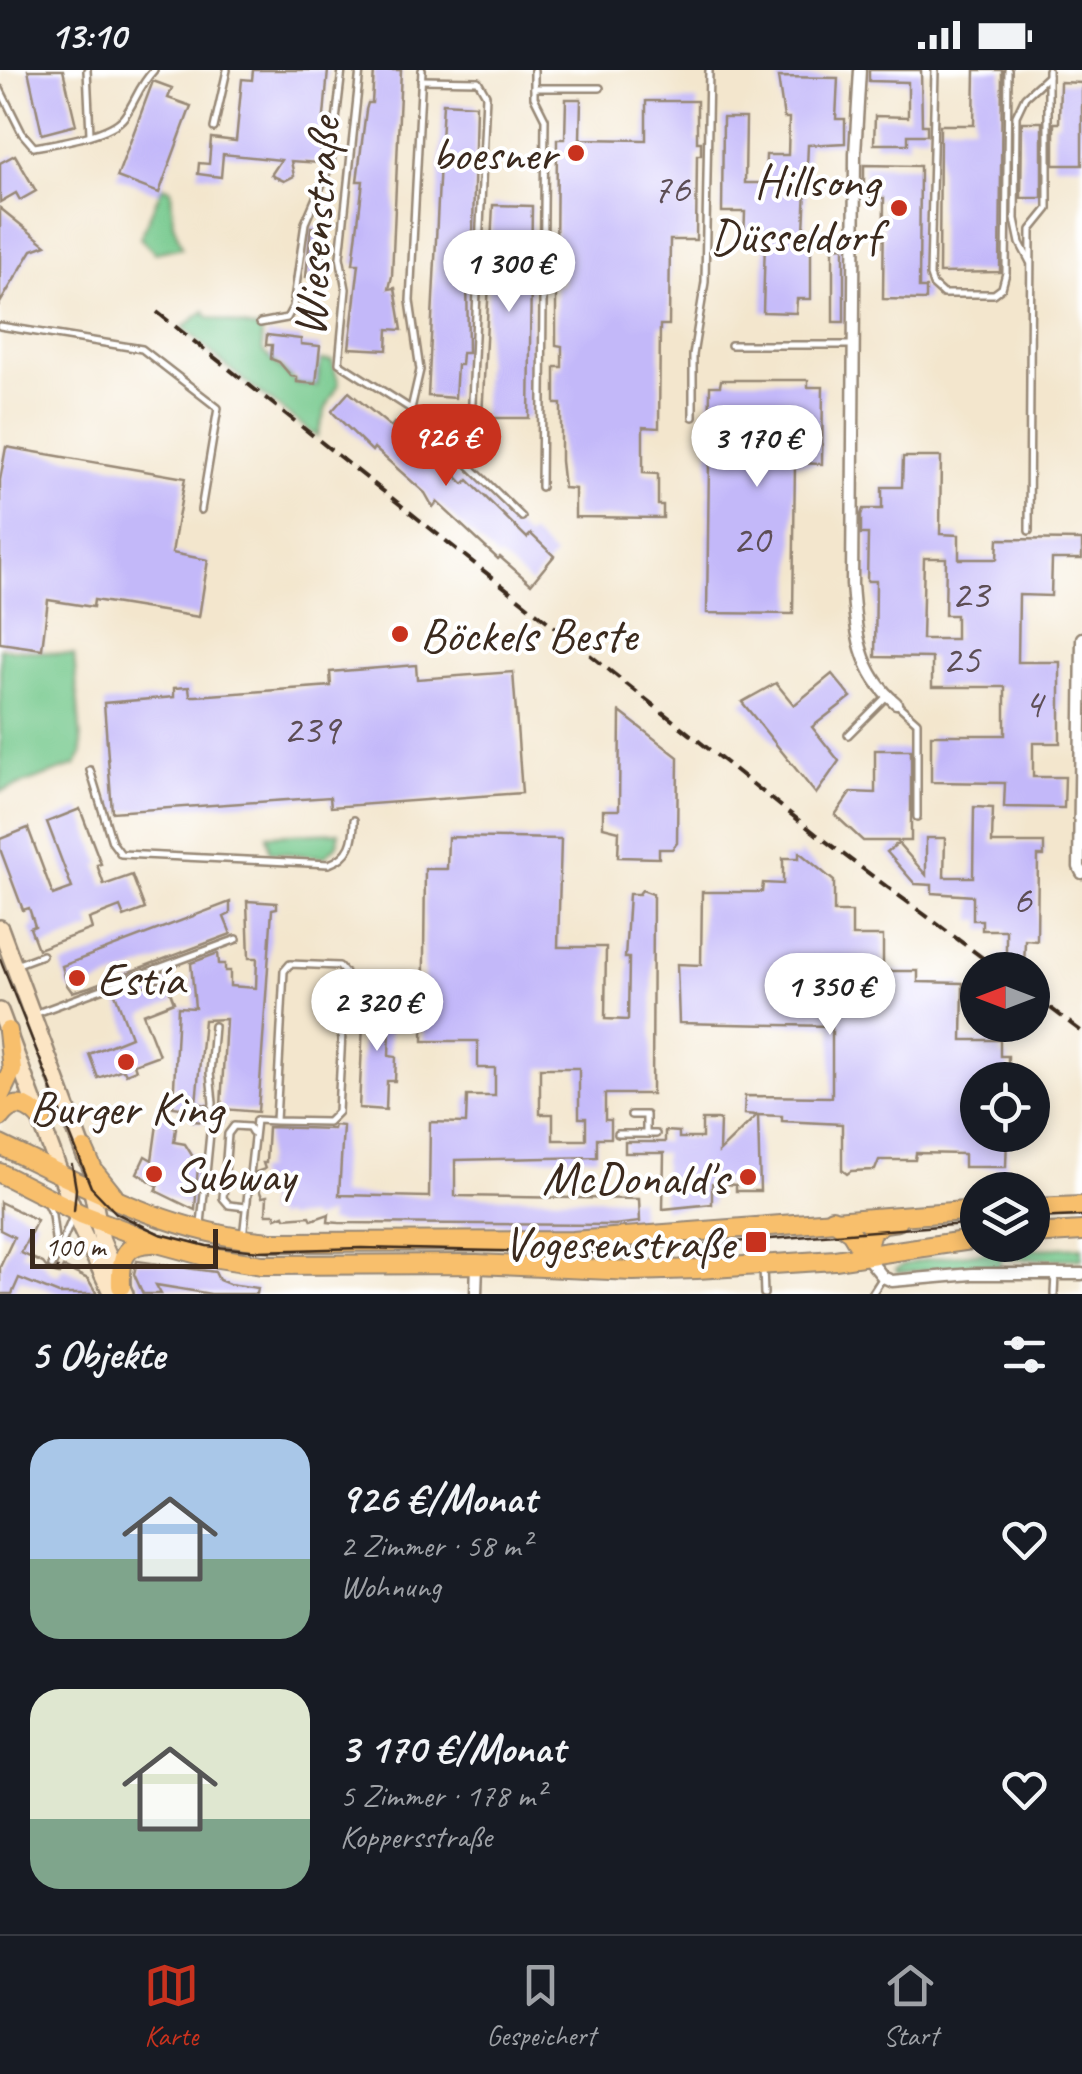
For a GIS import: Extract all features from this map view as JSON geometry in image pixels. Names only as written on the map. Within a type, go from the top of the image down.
[{"type":"main road","points":[[0,928],[92,1170],[116,1199]]},
{"type":"main road","points":[[0,1010],[62,1174],[96,1220],[120,1291]]},
{"type":"main road","points":[[0,1095],[12,1070],[8,1031]]},
{"type":"main road","points":[[0,1116],[17,1104],[29,1108],[42,1120]]},
{"type":"main road","points":[[3,1144],[62,1174],[96,1220],[205,1256],[262,1265],[476,1264],[633,1271],[764,1265],[960,1241]]},
{"type":"main road","points":[[84,1150],[82,1199],[120,1291]]},
{"type":"main road","points":[[0,1173],[43,1195],[116,1199],[200,1232],[243,1240],[574,1241],[960,1211]]},
{"type":"main road","points":[[1050,1207],[1082,1206]]},
{"type":"main road","points":[[865,1255],[868,1238],[877,1226],[919,1212]]},
{"type":"main road","points":[[832,1219],[851,1232],[865,1255]]},
{"type":"main road","points":[[1050,1233],[1082,1232]]},
{"type":"main road","points":[[120,1291],[120,1262],[125,1254],[141,1243],[157,1242]]},
{"type":"street","points":[[860,70],[854,154],[854,612],[866,668],[874,684],[892,700]]},
{"type":"street","points":[[1082,638],[1082,873]]},
{"type":"street","points":[[865,1255],[883,1277],[904,1281],[972,1274],[1082,1274]]},
{"type":"street","points":[[476,1264],[476,1294]]},
{"type":"lane","points":[[87,70],[90,134]]},
{"type":"lane","points":[[0,88],[22,133],[34,147],[90,134],[123,120],[139,86],[154,70]]},
{"type":"lane","points":[[214,128],[227,70]]},
{"type":"lane","points":[[260,323],[286,318],[292,308],[305,223],[332,163],[342,70]]},
{"type":"lane","name":"Wiesenstraße","points":[[360,70],[340,257],[346,289],[339,363],[411,410],[522,517]]},
{"type":"lane","name":"Wiesenstraße","points":[[411,410],[420,370],[410,302],[422,70]]},
{"type":"lane","points":[[534,70],[534,97],[545,118],[541,487]]},
{"type":"lane","points":[[694,417],[694,355],[705,282],[708,70]]},
{"type":"lane","points":[[935,70],[930,276],[938,291],[960,294],[994,294],[1005,282],[1008,70]]},
{"type":"lane","points":[[1030,264],[1015,219],[1016,116],[1024,97],[1048,73]]},
{"type":"lane","points":[[1029,531],[1030,230],[1048,209],[1048,73]]},
{"type":"lane","points":[[421,80],[478,82],[486,96],[471,424],[463,460]]},
{"type":"lane","points":[[534,88],[600,88]]},
{"type":"lane","points":[[0,326],[142,349],[218,408],[201,510]]},
{"type":"lane","points":[[731,345],[853,345]]},
{"type":"lane","points":[[848,735],[892,700],[917,722],[917,817]]},
{"type":"lane","points":[[90,770],[112,842],[121,854],[329,864],[341,860],[348,852],[354,839],[354,820]]},
{"type":"lane","points":[[34,1014],[238,939]]},
{"type":"lane","points":[[16,965],[42,955]]},
{"type":"lane","points":[[243,1240],[256,1120],[276,1121],[328,1122],[338,1112],[344,973],[339,966],[290,964],[284,971],[276,1121]]},
{"type":"lane","points":[[200,1232],[213,1103],[210,1073],[214,1026]]},
{"type":"lane","points":[[630,1115],[646,1115],[646,1134]]},
{"type":"lane","points":[[246,1207],[229,1205],[223,1198],[228,1134],[234,1126],[249,1127],[252,1132]]},
{"type":"lane","points":[[618,1134],[656,1134]]},
{"type":"lane","points":[[43,1195],[52,1215],[57,1256]]},
{"type":"lane","points":[[52,1266],[82,1199]]},
{"type":"lane","points":[[764,1265],[764,1294]]},
{"type":"lane","points":[[1054,1275],[1054,1294]]},
{"type":"lane","points":[[872,1294],[883,1277]]},
{"type":"green space","points":[[163,186],[171,189],[173,223],[182,247],[155,253],[140,238]]},
{"type":"green space","points":[[205,311],[208,317],[261,330],[263,352],[296,383],[317,386],[321,360],[332,361],[339,384],[317,437],[183,327]]},
{"type":"green space","points":[[0,648],[74,655],[82,754],[76,765],[0,792]]},
{"type":"green space","points":[[339,832],[338,844],[324,857],[270,852],[267,835]]},
{"type":"green space","points":[[1082,1247],[1082,1259],[1050,1259],[1050,1248]]},
{"type":"green space","points":[[960,1255],[960,1262],[1001,1262],[1000,1268],[898,1273],[896,1270],[928,1259]]},
{"type":"building","points":[[28,70],[63,70],[76,125],[42,134]]},
{"type":"building","points":[[253,70],[328,70],[320,163],[291,161],[294,176],[284,181],[271,175],[281,160],[223,154],[221,177],[198,174],[199,163],[209,164],[211,138],[236,141],[242,79],[252,80]]},
{"type":"building","points":[[374,70],[401,70],[389,289],[395,288],[402,330],[388,329],[387,350],[349,348],[359,264],[353,264],[363,181],[357,181],[366,110],[368,103],[372,103]]},
{"type":"building","points":[[869,70],[921,70],[922,125],[927,125],[927,135],[908,135],[908,144],[874,144],[875,116],[908,117],[908,82],[869,81]]},
{"type":"building","points":[[975,70],[1002,70],[1000,272],[939,273],[940,125],[974,125]]},
{"type":"building","points":[[778,77],[838,78],[836,119],[845,119],[845,143],[808,145],[804,231],[811,231],[811,299],[797,299],[796,313],[763,312],[765,240],[744,240],[745,212],[722,212],[723,118],[746,118],[745,183],[765,183],[766,155],[788,155],[789,118],[784,118]]},
{"type":"building","points":[[153,81],[172,88],[168,98],[191,106],[159,193],[117,177]]},
{"type":"building","points":[[1060,82],[1082,83],[1082,165],[1054,165],[1054,123],[1059,123]]},
{"type":"building","points":[[566,99],[581,99],[580,139],[646,140],[646,101],[697,101],[697,142],[701,142],[701,155],[697,155],[696,240],[670,240],[669,325],[660,325],[659,428],[643,427],[643,473],[658,474],[658,505],[663,505],[663,518],[575,517],[575,489],[564,488],[561,404],[555,404],[555,367],[562,367],[562,346],[556,345],[556,285],[563,285],[563,264],[556,264],[557,139],[565,139]]},
{"type":"building","points":[[443,103],[476,105],[472,270],[467,270],[468,353],[462,353],[461,365],[457,365],[455,398],[428,396]]},
{"type":"building","points":[[1022,122],[1042,122],[1042,198],[1021,198]]},
{"type":"building","points":[[15,155],[36,191],[20,200],[16,193],[0,202],[0,163]]},
{"type":"building","points":[[864,165],[920,166],[919,288],[926,288],[926,300],[883,299],[884,198],[871,198],[871,186],[864,186]]},
{"type":"building","points":[[493,205],[532,206],[529,418],[482,418]]},
{"type":"building","points":[[0,208],[46,245],[32,250],[0,303]]},
{"type":"building","points":[[311,227],[329,229],[324,279],[306,277]]},
{"type":"building","points":[[844,246],[844,322],[833,322],[833,247]]},
{"type":"building","points":[[267,335],[320,346],[316,384],[297,382],[297,377],[271,359],[272,345],[266,345]]},
{"type":"building","points":[[721,380],[808,380],[808,387],[823,387],[822,464],[795,463],[793,614],[707,613],[710,386],[720,386]]},
{"type":"building","points":[[349,392],[391,427],[394,423],[402,430],[405,425],[464,484],[468,480],[527,538],[531,534],[554,556],[531,584],[437,502],[433,507],[425,493],[374,448],[372,451],[334,414],[332,411]]},
{"type":"building","points":[[6,447],[185,478],[172,553],[208,560],[199,617],[94,600],[93,607],[48,600],[42,649],[0,643],[0,480]]},
{"type":"building","points":[[903,457],[941,457],[940,534],[959,535],[959,559],[997,559],[998,539],[1082,540],[1082,559],[1052,559],[1051,596],[1019,595],[1018,662],[1060,662],[1060,743],[1033,743],[1033,777],[1065,777],[1064,808],[1004,807],[1005,783],[931,782],[931,735],[1005,735],[1005,687],[932,687],[932,658],[875,657],[876,581],[867,581],[868,534],[861,534],[861,515],[863,509],[882,509],[882,487],[902,487]],"holes":[[[924,558],[946,558],[945,615],[956,615],[956,639],[922,639]]]},
{"type":"building","points":[[416,665],[417,679],[513,672],[522,793],[331,807],[330,797],[112,812],[104,703],[174,697],[174,688],[189,687],[190,696],[196,696],[331,686],[330,672]]},
{"type":"building","points":[[832,674],[851,697],[812,727],[839,761],[816,794],[742,702],[776,683],[794,705]]},
{"type":"building","points":[[620,712],[678,757],[677,843],[672,849],[659,849],[659,858],[618,857],[619,831],[603,827],[603,810],[619,810]]},
{"type":"building","points":[[875,750],[911,750],[911,841],[863,841],[835,815],[851,792],[875,793]]},
{"type":"building","points":[[974,807],[993,808],[992,843],[1044,843],[1044,856],[1038,856],[1037,941],[1025,940],[1025,952],[1006,952],[1006,930],[982,930],[982,920],[973,920],[973,896],[932,893],[932,885],[915,884],[887,852],[898,843],[926,875],[926,838],[945,838],[944,877],[973,877]]},
{"type":"building","points":[[80,809],[101,864],[97,865],[104,885],[132,875],[145,909],[124,917],[120,907],[89,919],[92,929],[38,949],[30,928],[35,926],[29,908],[23,910],[0,849],[0,839],[28,828],[53,895],[72,888],[47,822]]},
{"type":"building","points":[[448,837],[561,839],[558,947],[606,947],[605,1019],[628,1020],[629,958],[625,958],[629,894],[642,890],[653,894],[652,1094],[605,1094],[605,1120],[611,1120],[611,1138],[597,1138],[597,1157],[455,1160],[455,1196],[639,1199],[640,1222],[339,1223],[328,1222],[329,1214],[312,1220],[310,1216],[276,1218],[275,1214],[266,1214],[267,1196],[262,1197],[256,1172],[265,1169],[268,1127],[343,1126],[339,1195],[429,1197],[430,1122],[466,1123],[467,1096],[495,1096],[495,1068],[478,1068],[478,1041],[423,1041],[425,869],[447,869]],"holes":[[[540,1068],[579,1068],[579,1118],[586,1118],[586,1140],[553,1140],[553,1114],[540,1114]]]},
{"type":"building","points":[[799,852],[834,881],[834,912],[852,912],[852,936],[883,936],[883,971],[918,971],[918,982],[960,983],[960,1042],[1000,1042],[1000,1056],[1008,1056],[1008,1062],[960,1062],[960,1152],[1006,1152],[1006,1167],[964,1167],[964,1154],[916,1153],[915,1160],[879,1160],[875,1170],[847,1174],[842,1170],[842,1124],[782,1121],[782,1116],[758,1115],[760,1191],[736,1191],[736,1185],[712,1183],[712,1204],[663,1209],[664,1153],[625,1153],[625,1142],[665,1142],[665,1131],[679,1132],[679,1138],[702,1138],[702,1120],[720,1120],[719,1152],[757,1115],[744,1114],[745,1096],[832,1097],[832,1026],[679,1023],[677,964],[701,965],[702,892],[762,892],[763,883],[783,884],[783,858],[799,858]]},
{"type":"building","points":[[247,901],[277,903],[277,908],[272,909],[258,1112],[224,1109],[223,1124],[217,1123],[226,1019],[204,1020],[196,1103],[207,1105],[205,1122],[193,1121],[195,1110],[173,1107],[178,1007],[195,1008],[191,963],[218,953],[219,964],[225,964],[225,971],[230,971],[230,986],[256,988],[257,958],[249,958]]},
{"type":"building","points":[[230,902],[230,914],[224,917],[231,934],[89,987],[72,992],[67,985],[62,966]]},
{"type":"building","points":[[165,979],[174,1002],[143,1014],[159,1055],[134,1064],[136,1070],[126,1074],[120,1070],[98,1078],[89,1054],[131,1037],[114,991],[141,981],[142,987]]},
{"type":"building","points":[[364,1002],[399,1003],[399,1029],[390,1028],[389,1056],[396,1057],[395,1081],[387,1081],[386,1110],[359,1108]]},
{"type":"building","points":[[160,1103],[176,1128],[174,1142],[185,1144],[198,1165],[195,1210],[156,1191],[158,1186],[137,1173],[145,1156],[152,1160]]},
{"type":"building","points":[[0,1202],[37,1220],[21,1253],[43,1263],[50,1272],[59,1274],[63,1267],[88,1279],[97,1294],[59,1294],[19,1278],[12,1294],[0,1294],[0,1267],[14,1237],[0,1230]]},
{"type":"building","points":[[137,1261],[215,1272],[219,1280],[229,1284],[258,1288],[257,1294],[211,1294],[156,1285],[161,1294],[143,1294],[134,1274]]},
{"type":"tram line","points":[[0,959],[91,1187],[116,1213],[160,1234],[207,1246],[259,1251],[361,1248],[591,1253],[960,1224]]},
{"type":"tram line","points":[[72,1165],[74,1211]]},
{"type":"tram line","points":[[1050,1217],[1082,1216]]},
{"type":"tram line","points":[[56,1272],[58,1268]]},
{"type":"railway","points":[[157,312],[816,834],[975,952]]},
{"type":"railway","points":[[1050,1008],[1082,1032]]},
{"type":"place","name":"boesner","points":[[576,153]]},
{"type":"place","name":"Hillsong Düsseldorf","points":[[899,208]]},
{"type":"place","name":"Böckels Beste","points":[[400,634]]},
{"type":"place","name":"Estía","points":[[77,978]]},
{"type":"place","name":"Burger King","points":[[126,1062]]},
{"type":"place","name":"Subway","points":[[154,1174]]},
{"type":"place","name":"McDonald's","points":[[748,1177]]},
{"type":"place","name":"Vogesenstraße","points":[[756,1242]]}]
